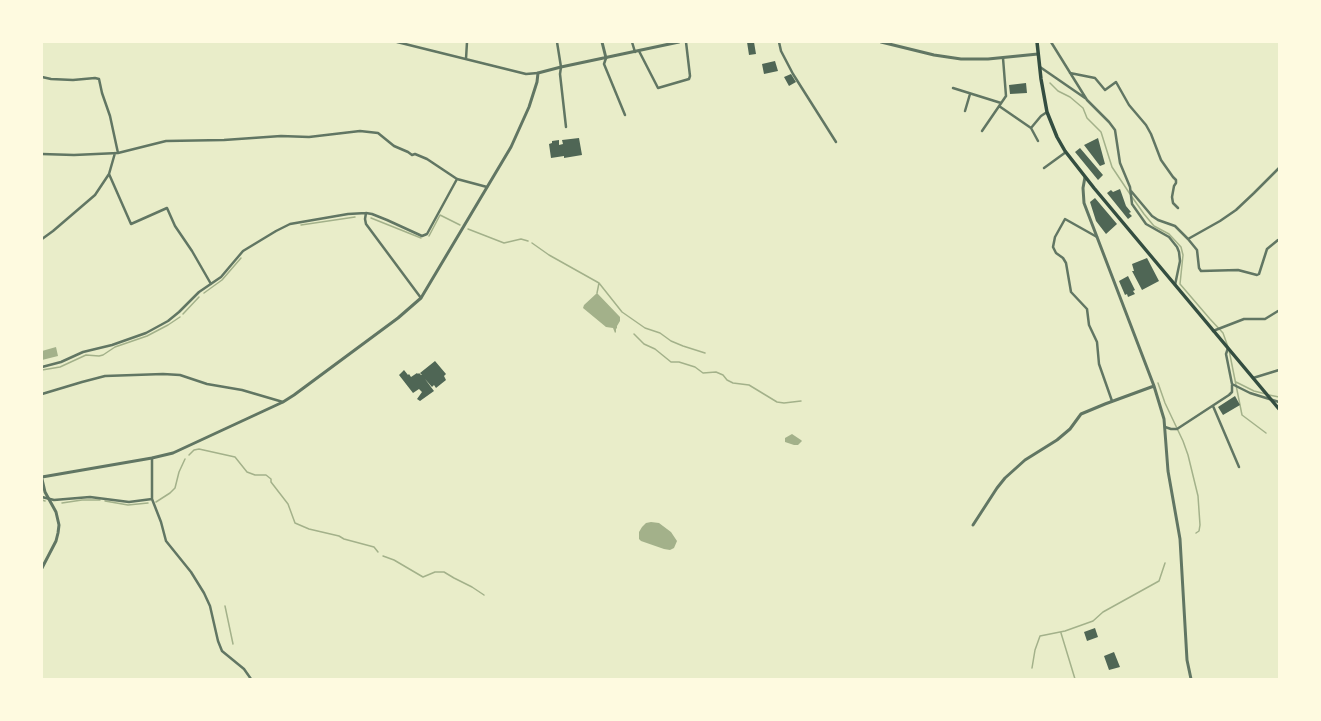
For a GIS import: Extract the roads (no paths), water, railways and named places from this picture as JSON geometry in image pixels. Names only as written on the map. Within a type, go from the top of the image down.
[{"type":"main road","points":[[1037,42],[1042,90],[1047,112],[1057,137],[1066,152],[1175,285],[1217,329],[1232,354],[1279,409]]},
{"type":"street","points":[[397,42],[526,74],[538,73],[635,52],[668,43],[680,42]]},
{"type":"street","points":[[466,59],[467,42]]},
{"type":"street","points":[[557,42],[561,67],[560,74],[566,127]]},
{"type":"street","points":[[602,42],[606,58],[604,64],[625,115]]},
{"type":"street","points":[[632,42],[635,52]]},
{"type":"street","points":[[639,51],[658,88],[689,79],[690,76],[686,42]]},
{"type":"street","points":[[779,42],[781,51],[793,74],[836,142]]},
{"type":"street","points":[[881,42],[949,58],[1003,58],[1038,54]]},
{"type":"street","points":[[1051,42],[1087,100],[1115,130],[1120,163],[1131,190],[1146,211],[1158,220],[1176,226],[1188,239],[1197,250],[1199,268],[1201,271],[1238,270],[1257,275],[1259,274],[1267,249],[1278,240]]},
{"type":"street","points":[[982,131],[1006,96],[1003,58]]},
{"type":"street","points":[[1039,67],[1087,100]]},
{"type":"street","points":[[42,568],[55,544],[58,533],[58,520],[45,492],[42,478],[152,458],[184,449],[283,402],[417,303],[487,188],[510,147],[524,119],[537,82],[538,73]]},
{"type":"street","points":[[1070,73],[1095,78],[1105,90],[1116,82],[1129,104],[1146,125],[1161,160],[1176,180],[1172,197],[1173,203],[1178,208]]},
{"type":"street","points":[[42,76],[51,79],[99,79],[110,116],[117,153],[109,174],[95,195],[42,239]]},
{"type":"street","points":[[953,88],[1000,104],[1031,128],[1038,141]]},
{"type":"street","points":[[965,111],[970,94]]},
{"type":"street","points":[[1031,128],[1041,116],[1047,112]]},
{"type":"street","points":[[42,154],[74,155],[117,153],[166,141],[224,140],[281,136],[309,137],[360,130],[378,133],[394,146],[412,155],[415,154],[427,159],[457,179],[487,188]]},
{"type":"street","points":[[1044,168],[1066,152]]},
{"type":"street","points":[[1188,239],[1236,210],[1279,168]]},
{"type":"street","points":[[109,174],[131,224],[167,208],[175,226],[192,251],[210,284]]},
{"type":"street","points":[[1085,177],[1083,188],[1084,203],[1154,386],[1164,419],[1168,471],[1180,539],[1187,660],[1191,679]]},
{"type":"street","points":[[42,367],[61,362],[83,352],[112,345],[146,333],[168,321],[180,312],[199,292],[221,277],[243,251],[284,226],[295,222],[348,214],[366,213],[377,216],[422,236],[427,234],[457,179]]},
{"type":"street","points":[[1131,190],[1132,204],[1144,221],[1151,227],[1169,237],[1177,247],[1180,261],[1175,285]]},
{"type":"street","points":[[366,213],[366,224],[421,298]]},
{"type":"street","points":[[1097,237],[1065,220],[1055,237],[1053,247],[1056,253],[1063,258],[1066,263],[1071,292],[1087,309],[1089,325],[1097,342],[1099,364],[1112,401]]},
{"type":"street","points":[[1217,329],[1244,319],[1265,319],[1278,311]]},
{"type":"street","points":[[1165,427],[1177,429],[1232,392],[1235,385],[1226,354],[1228,348]]},
{"type":"street","points":[[1253,378],[1279,370]]},
{"type":"street","points":[[42,394],[105,376],[163,374],[180,376],[207,384],[242,390],[283,402]]},
{"type":"street","points":[[1235,385],[1250,393],[1279,402]]},
{"type":"street","points":[[973,525],[1001,482],[1018,466],[1057,440],[1070,429],[1081,414],[1154,386]]},
{"type":"street","points":[[1213,406],[1239,467]]},
{"type":"street","points":[[152,458],[152,499],[161,522],[166,541],[191,572],[204,594],[210,606],[220,647],[227,656],[244,669],[250,679]]},
{"type":"street","points":[[42,498],[50,500],[90,497],[129,502],[152,499]]},
{"type":"waterway","points":[[1050,83],[1058,91],[1070,97],[1083,108],[1087,118],[1101,132],[1112,167],[1130,194]]},
{"type":"waterway","points":[[1132,197],[1154,226],[1169,234],[1181,247],[1183,255],[1180,284],[1223,333],[1228,347]]},
{"type":"waterway","points":[[429,236],[440,215],[460,225]]},
{"type":"waterway","points":[[301,225],[355,217]]},
{"type":"waterway","points":[[371,218],[421,238]]},
{"type":"waterway","points":[[468,229],[504,243],[521,239],[528,241]]},
{"type":"waterway","points":[[532,243],[549,255],[599,283],[622,312],[645,328],[660,333],[671,341],[705,353]]},
{"type":"waterway","points":[[204,293],[222,280],[241,258]]},
{"type":"waterway","points":[[597,293],[599,283]]},
{"type":"waterway","points":[[183,314],[199,297]]},
{"type":"waterway","points":[[42,370],[60,367],[86,355],[103,355],[115,347],[147,336],[180,317]]},
{"type":"waterway","points":[[634,334],[644,344],[655,349],[671,362],[679,362],[695,367],[703,373],[716,372],[723,375],[727,380],[733,383],[749,385],[777,402],[784,403],[801,401]]},
{"type":"waterway","points":[[1229,350],[1242,415],[1266,433]]},
{"type":"waterway","points":[[1236,382],[1254,391],[1266,394]]},
{"type":"waterway","points":[[1158,383],[1165,403],[1188,455],[1198,496],[1200,525],[1199,531],[1196,533]]},
{"type":"waterway","points":[[1269,395],[1279,397]]},
{"type":"waterway","points":[[189,455],[194,450],[199,449],[235,457],[247,472],[255,475],[266,475],[271,479],[271,482],[288,504],[295,523],[309,529],[339,536],[344,539],[374,547],[378,552]]},
{"type":"waterway","points":[[156,502],[175,488],[179,472],[185,459]]},
{"type":"waterway","points":[[62,503],[82,500],[100,500]]},
{"type":"waterway","points":[[105,501],[128,505],[148,503]]},
{"type":"waterway","points":[[383,556],[394,560],[423,577],[435,572],[444,572],[484,595]]},
{"type":"waterway","points":[[1032,668],[1035,650],[1040,636],[1065,631],[1093,621],[1103,612],[1159,581],[1165,563]]},
{"type":"waterway","points":[[225,606],[233,644]]},
{"type":"waterway","points":[[1061,633],[1075,679]]}]
